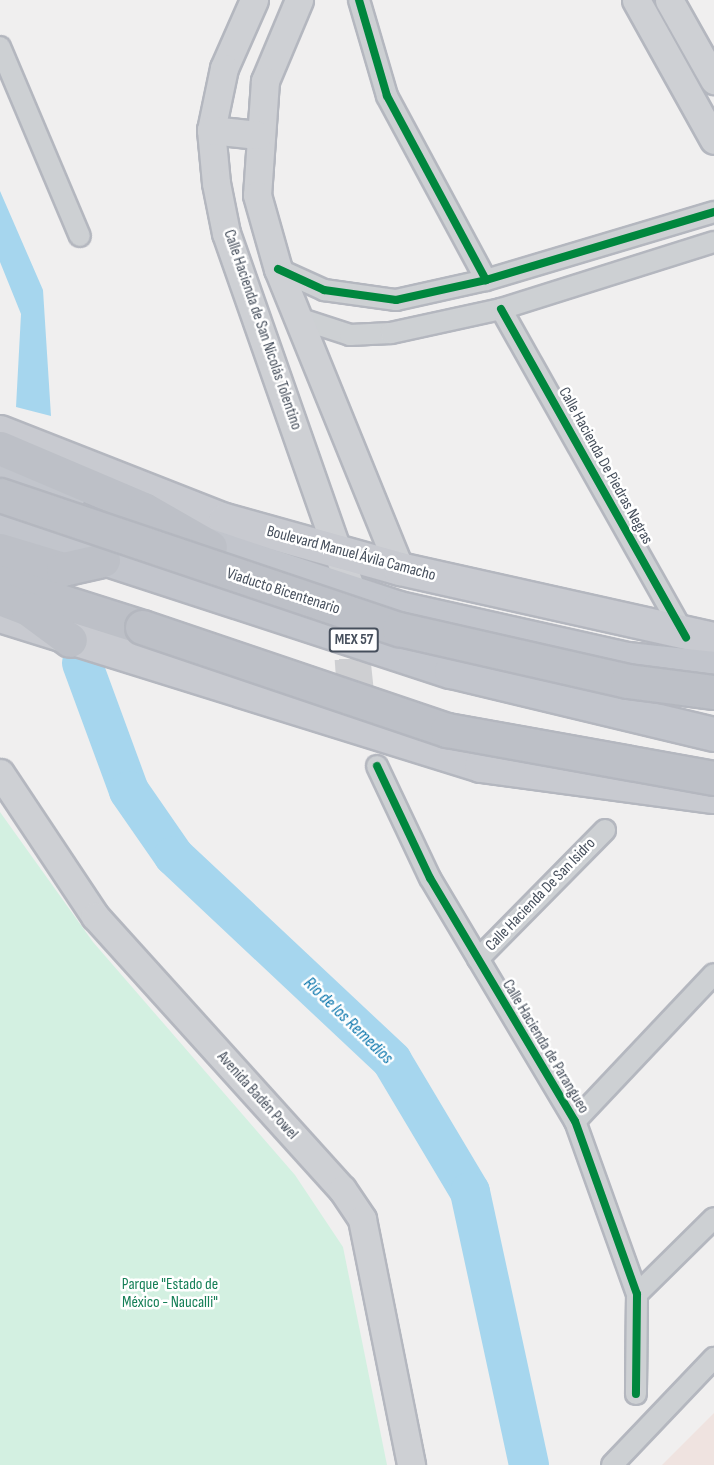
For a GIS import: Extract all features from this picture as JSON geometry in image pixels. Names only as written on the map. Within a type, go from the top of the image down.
[{"type":"highway","points":[[0,448],[144,509],[210,547]]},
{"type":"highway","name":"Boulevard Manuel Ávila Camacho","points":[[0,467],[210,547],[317,584],[460,623],[627,659],[714,668]]},
{"type":"highway","name":"Viaducto Bicentenario","points":[[0,495],[399,629],[627,681],[714,692]]},
{"type":"highway","name":"MEX 57","points":[[0,524],[103,560],[452,671],[714,734]]},
{"type":"highway","points":[[7,576],[63,569],[103,560]]},
{"type":"highway","points":[[7,576],[142,627],[447,730],[714,778]]},
{"type":"highway","points":[[7,576],[28,609],[70,640]]},
{"type":"main road","name":"Calle Hacienda de San Nicolás Tolentino","points":[[254,0],[224,68],[212,130],[226,233],[346,571]]},
{"type":"main road","points":[[299,0],[265,81],[258,135],[257,195],[278,269],[400,568]]},
{"type":"main road","points":[[636,0],[714,140]]},
{"type":"main road","points":[[669,0],[714,80]]},
{"type":"main road","points":[[212,130],[258,135]]},
{"type":"main road","name":"Boulevard Manuel Ávila Camacho","points":[[0,432],[225,520],[346,571],[400,568],[700,638]]},
{"type":"main road","points":[[0,616],[70,640],[366,721],[481,766],[714,797]]},
{"type":"main road","name":"Avenida Badén Powel","points":[[0,773],[95,916],[342,1190],[362,1219],[411,1465]]},
{"type":"street","points":[[359,0],[387,96],[486,280]]},
{"type":"street","points":[[0,47],[80,236]]},
{"type":"street","points":[[278,269],[359,299],[396,300],[486,280],[714,212]]},
{"type":"street","points":[[298,318],[361,334],[501,309],[714,242]]},
{"type":"street","name":"Calle Hacienda De Piedras Negras","points":[[501,309],[700,638]]},
{"type":"street","name":"Calle Hacienda de Parangueo","points":[[377,766],[430,878],[575,1121],[637,1294],[636,1394]]},
{"type":"street","name":"Calle Hacienda De San Isidro","points":[[478,959],[605,830]]},
{"type":"street","points":[[575,1121],[714,974]]},
{"type":"street","points":[[637,1294],[714,1218]]},
{"type":"street","points":[[612,1465],[714,1358]]},
{"type":"shaded area","points":[[714,1413],[714,1465],[662,1465]]},
{"type":"green space","name":"Parque \"Estado de México - Naucalli\"","points":[[0,812],[93,942],[295,1175],[343,1247],[387,1465],[0,1465]]},
{"type":"water","points":[[0,191],[43,290],[51,416],[16,407],[21,314],[0,262]]},
{"type":"waterway","name":"Río de los Remedios","points":[[82,663],[129,791],[174,856],[392,1061],[470,1192],[529,1465]]},
{"type":"tunnel","points":[[353,621],[362,707]]},
{"type":"tunnel","points":[[344,623],[350,704]]},
{"type":"cycle path","points":[[359,0],[387,96],[486,280]]},
{"type":"cycle path","points":[[278,269],[324,290],[396,300],[486,280],[714,212]]},
{"type":"cycle path","points":[[501,309],[686,637]]},
{"type":"cycle path","points":[[377,766],[430,878],[575,1121],[637,1294],[636,1394]]}]
